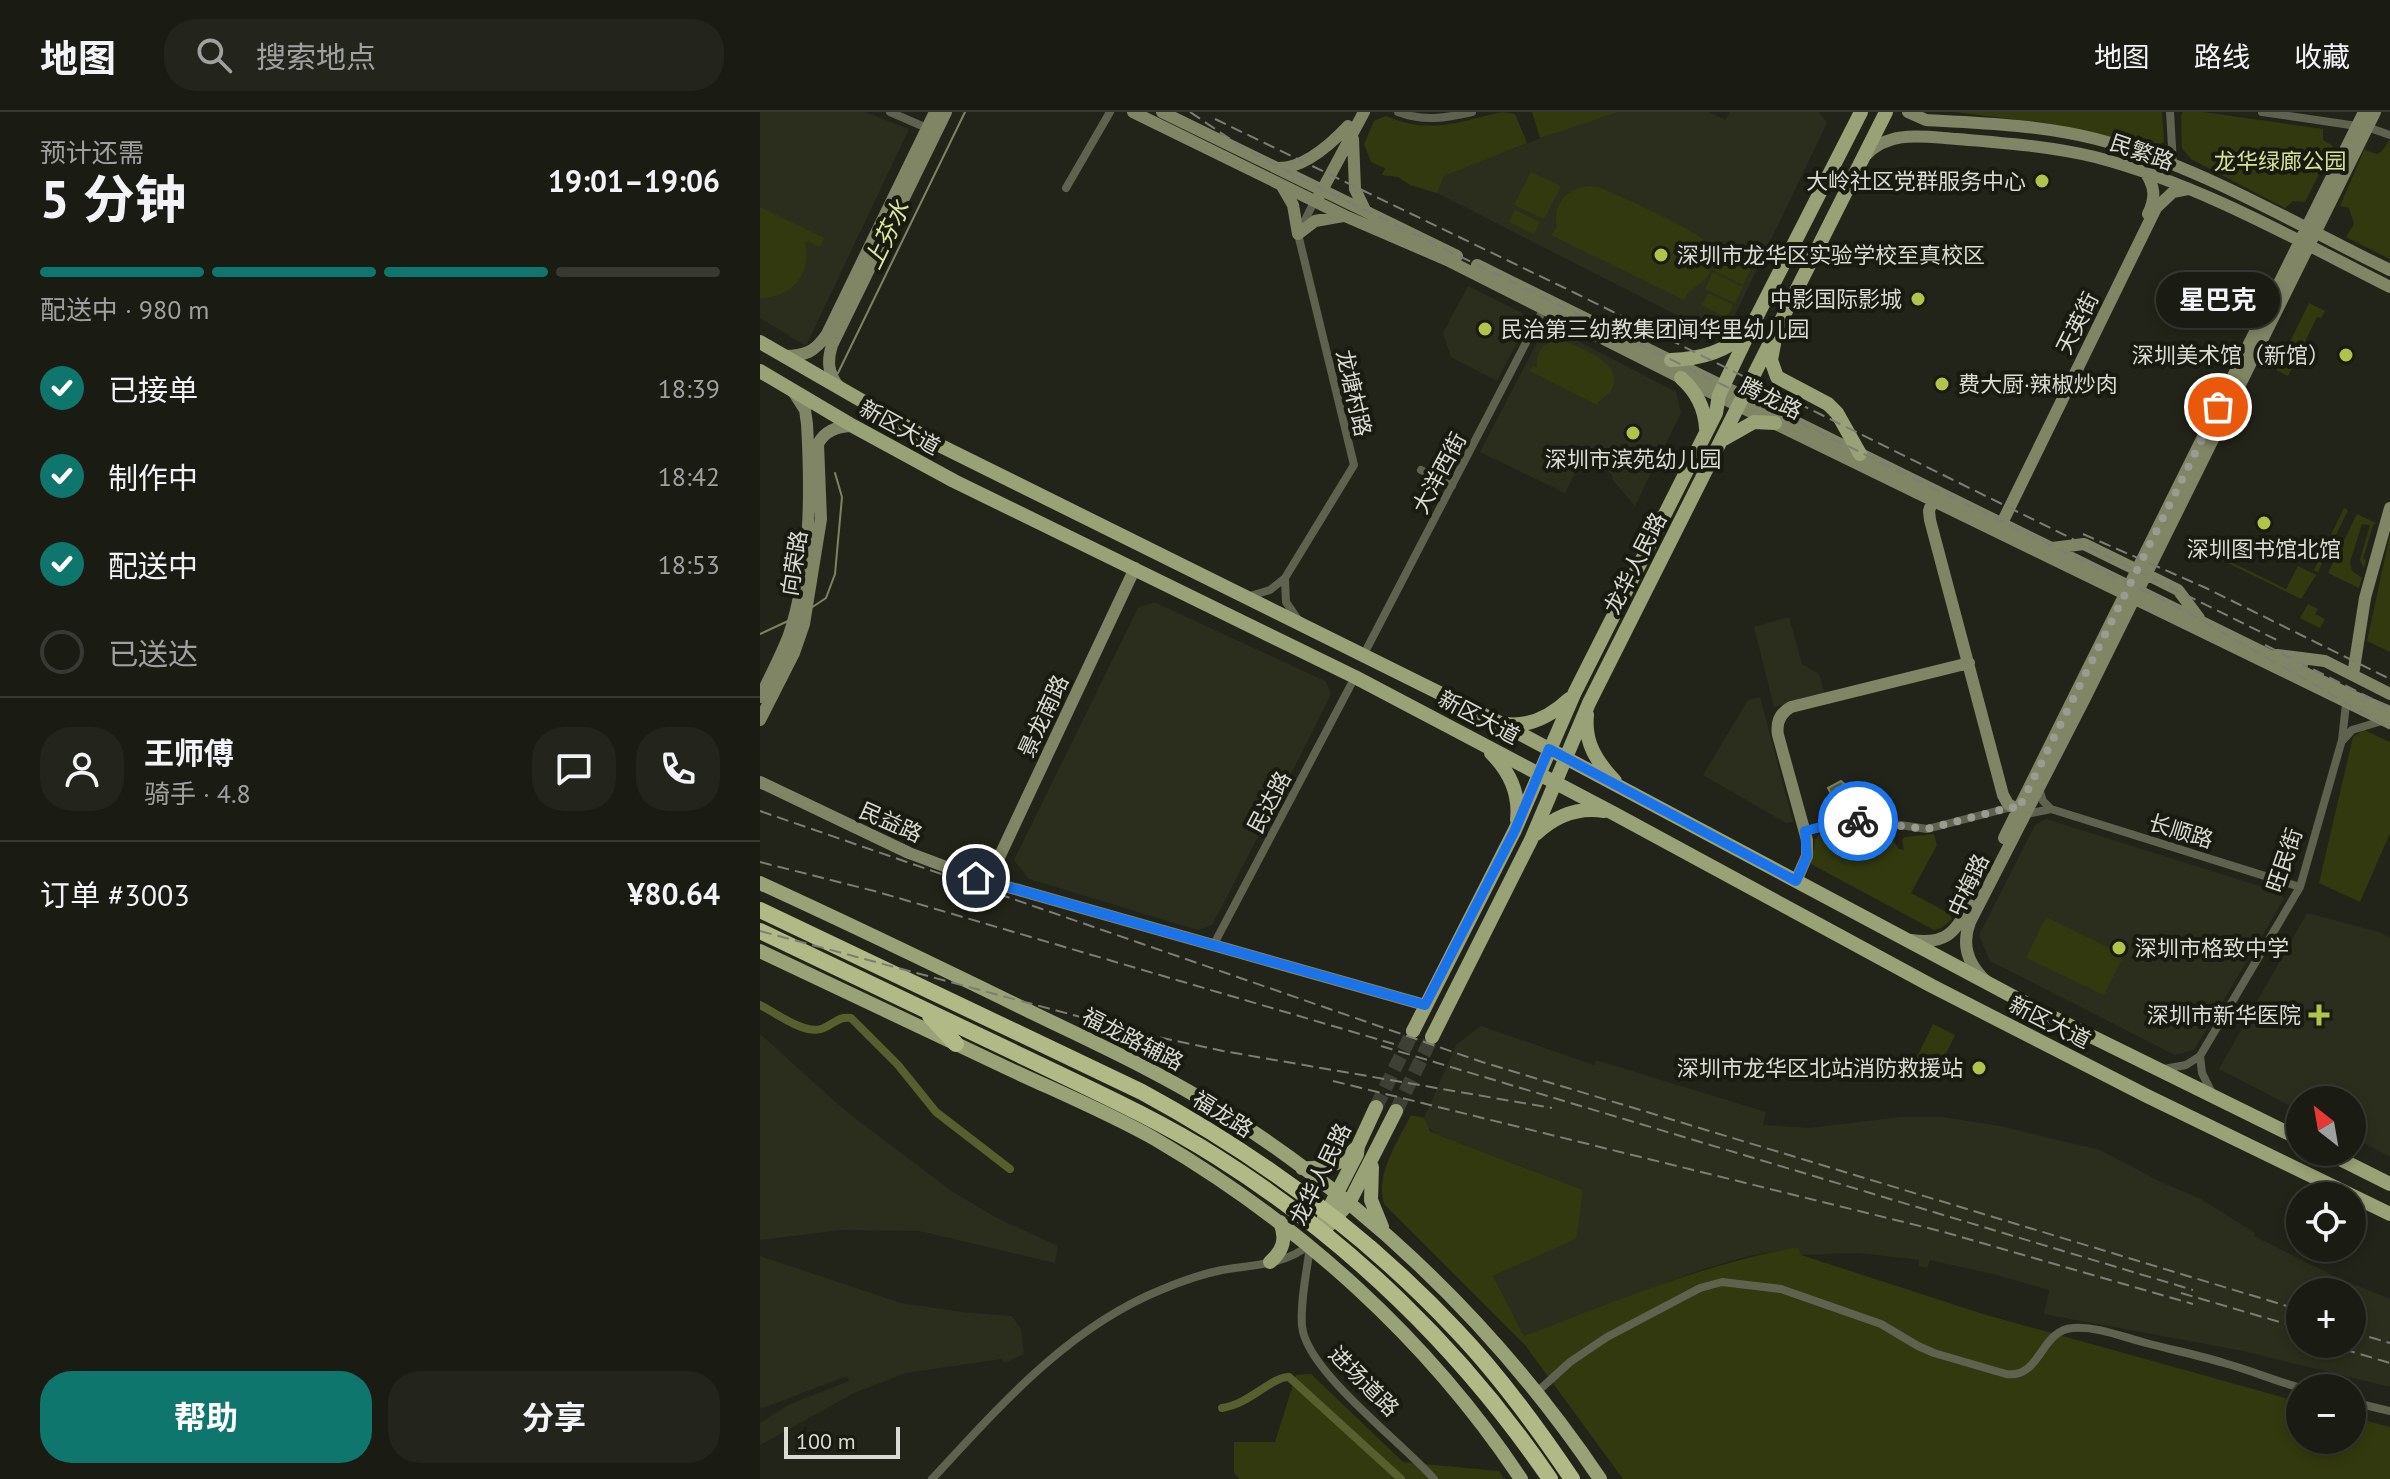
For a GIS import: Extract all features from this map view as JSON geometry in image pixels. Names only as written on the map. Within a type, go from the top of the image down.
[{"type":"highway","name":"福龙路","points":[[760,910],[1142,1092],[1280,1177],[1398,1273],[1480,1357],[1572,1479]]},
{"type":"highway","name":"福龙路","points":[[760,931],[1160,1123],[1269,1192],[1386,1287],[1467,1371],[1550,1479]]},
{"type":"highway","points":[[923,1009],[956,1044]]},
{"type":"main road","points":[[784,356],[803,356],[827,334],[935,112]]},
{"type":"main road","points":[[843,391],[832,378],[828,360],[830,352],[946,112]]},
{"type":"main road","name":"腾龙路","points":[[1133,112],[1314,202],[1447,260],[1681,378],[1721,390]]},
{"type":"main road","name":"腾龙路","points":[[1162,112],[1671,360],[1721,390],[2002,523],[2346,704],[2387,718]]},
{"type":"main road","points":[[1314,202],[1351,128],[1355,112]]},
{"type":"main road","points":[[1276,168],[1299,163],[1331,143],[1351,128],[1364,112]]},
{"type":"main road","name":"龙华人民路","points":[[1413,1031],[1515,830],[1575,692],[1707,432],[1716,413],[1721,390],[1755,320],[1861,112]]},
{"type":"main road","name":"龙华人民路","points":[[1432,1037],[1531,840],[1589,703],[1886,112]]},
{"type":"main road","name":"民繁路","points":[[1908,112],[1926,120],[2027,127],[2077,135],[2173,164],[2282,217],[2333,258],[2390,287]]},
{"type":"main road","name":"中梅路","points":[[2362,127],[2364,112]]},
{"type":"main road","name":"中梅路","points":[[1903,939],[1933,942],[1947,936],[1960,924],[2142,572],[2362,127],[2375,112]]},
{"type":"main road","points":[[1351,128],[1355,189],[1367,212]]},
{"type":"main road","name":"民繁路","points":[[1865,156],[1874,147],[1891,139],[1918,137],[2042,146],[2086,155],[2145,172],[2268,226],[2339,246],[2390,270]]},
{"type":"main road","name":"天英街","points":[[2016,489],[2029,446],[2152,206],[2154,190],[2145,172]]},
{"type":"main road","points":[[1282,186],[1293,205],[1298,234],[1315,221],[1345,216]]},
{"type":"main road","name":"天英街","points":[[2002,523],[2156,208],[2173,192],[2188,189]]},
{"type":"main road","points":[[2282,217],[2301,217],[2323,207],[2328,228],[2339,246]]},
{"type":"main road","points":[[2268,226],[2285,251],[2290,272],[2319,259],[2333,258]]},
{"type":"main road","points":[[1671,360],[1718,351],[1738,340],[1755,320]]},
{"type":"main road","points":[[1779,326],[1771,355],[1775,373],[1784,383],[1833,408],[1860,454]]},
{"type":"main road","name":"新区大道","points":[[760,342],[961,456],[1364,654],[1991,985],[2286,1132]]},
{"type":"main road","name":"新区大道","points":[[760,371],[853,426],[965,486],[1355,677],[2029,1037],[2390,1214]]},
{"type":"main road","points":[[1681,378],[1690,385],[1700,402],[1707,432]]},
{"type":"main road","name":"向荣路","points":[[760,720],[794,653],[804,624],[809,515],[808,446],[805,410],[793,391]]},
{"type":"main road","name":"腾龙路","points":[[1742,400],[1775,423],[1933,499],[2054,552]]},
{"type":"main road","points":[[1721,442],[1734,431],[1754,422],[1775,423]]},
{"type":"main road","name":"向荣路","points":[[760,697],[789,634],[807,579],[821,519],[818,444],[828,431],[853,426]]},
{"type":"main road","points":[[1933,499],[1930,520],[2003,795],[2018,811]]},
{"type":"main road","points":[[2353,675],[2365,598],[2390,508]]},
{"type":"main road","points":[[2054,552],[2084,544],[2178,590],[2201,620]]},
{"type":"main road","name":"景龙南路","points":[[988,881],[1135,568]]},
{"type":"main road","name":"腾龙路","points":[[2132,591],[2201,620],[2376,708],[2387,718]]},
{"type":"main road","name":"中梅路","points":[[1991,985],[1970,961],[1966,935],[2018,811],[2039,789],[2132,591]]},
{"type":"main road","points":[[2267,654],[2325,661],[2390,694]]},
{"type":"main road","points":[[1796,881],[1807,856],[1805,831],[1777,730],[1783,713],[1791,707],[1969,663]]},
{"type":"main road","points":[[1497,722],[1515,725],[1537,721],[1575,692]]},
{"type":"main road","points":[[1589,703],[1586,719],[1590,746],[1599,762],[1624,790]]},
{"type":"main road","points":[[1478,742],[1500,762],[1512,783],[1518,806],[1515,830]]},
{"type":"main road","name":"民益路","points":[[760,782],[909,853],[988,881],[1425,1005]]},
{"type":"main road","points":[[1531,840],[1542,828],[1562,815],[1589,810],[1613,813]]},
{"type":"main road","name":"福龙路辅路","points":[[760,883],[1142,1066],[1222,1112],[1302,1168],[1344,1198],[1387,1235],[1474,1318],[1540,1388],[1600,1479]]},
{"type":"main road","points":[[760,951],[1153,1138],[1222,1181],[1310,1245],[1432,1364],[1482,1423],[1521,1479]]},
{"type":"main road","name":"龙华人民路","points":[[1344,1198],[1358,1146],[1376,1107]]},
{"type":"main road","name":"龙华人民路","points":[[1310,1245],[1373,1160],[1396,1111]]},
{"type":"main road","points":[[1302,1168],[1333,1164],[1351,1154],[1358,1146]]},
{"type":"main road","points":[[1373,1160],[1371,1200],[1387,1235]]},
{"type":"main road","points":[[2354,1166],[2390,1184]]},
{"type":"main road","points":[[1270,1262],[1283,1245],[1284,1233],[1280,1222]]},
{"type":"street","points":[[890,112],[927,128]]},
{"type":"street","points":[[1066,188],[1110,112]]},
{"type":"street","points":[[1398,112],[1432,119],[1472,112]]},
{"type":"street","points":[[2170,112],[2173,164]]},
{"type":"street","points":[[2262,112],[2362,127],[2390,135]]},
{"type":"street","points":[[1298,234],[1314,202]]},
{"type":"street","name":"龙塘村路","points":[[1285,578],[1354,465],[1298,234]]},
{"type":"street","name":"大洋西街","points":[[1364,654],[1544,308]]},
{"type":"street","points":[[1421,470],[1452,486]]},
{"type":"street","points":[[1248,596],[1270,590],[1285,578]]},
{"type":"street","points":[[1285,578],[1288,607],[1304,624]]},
{"type":"street","name":"民达路","points":[[1214,944],[1355,677]]},
{"type":"street","name":"旺民街","points":[[2200,1056],[2300,887],[2342,740],[2346,704]]},
{"type":"street","points":[[2342,740],[2352,730],[2387,718]]},
{"type":"street","points":[[2039,789],[2043,801],[2051,809]]},
{"type":"street","points":[[1805,831],[1851,821],[1927,829],[2018,811],[2051,809]]},
{"type":"street","name":"长顺路","points":[[2051,809],[2300,887]]},
{"type":"street","points":[[2159,1069],[2186,1065],[2200,1056],[2202,1073],[2215,1097]]},
{"type":"street","points":[[932,1479],[1042,1365],[1091,1327],[1175,1284],[1218,1271],[1292,1257],[1310,1245]]},
{"type":"street","name":"进场道路","points":[[1310,1245],[1302,1324],[1309,1349],[1325,1373],[1407,1449],[1434,1479]]},
{"type":"street","points":[[1540,1388],[1570,1362],[1607,1337],[1700,1288],[1722,1282],[1781,1289],[1873,1321],[1934,1353],[2014,1375],[2033,1365],[2054,1335],[2077,1328],[2226,1363],[2286,1383]]},
{"type":"street","points":[[2366,1405],[2390,1411]]},
{"type":"shaded area","points":[[760,112],[865,112],[909,129],[806,346],[760,318]]},
{"type":"shaded area","name":"深圳市龙华区实验学校至真校区","points":[[1618,112],[1709,112],[1725,120],[1730,112],[1819,112],[1827,123],[1734,317],[1708,331],[1437,193],[1443,176],[1572,126]]},
{"type":"shaded area","name":"民治第三幼教集团闻华里幼儿园","points":[[1468,286],[1522,313],[1526,325],[1497,381],[1451,357],[1443,333]]},
{"type":"shaded area","points":[[1555,329],[1676,392],[1681,413],[1635,506],[1602,462],[1585,454],[1565,493],[1480,452],[1542,333]]},
{"type":"shaded area","points":[[1154,602],[1325,681],[1330,690],[1330,696],[1297,762],[1212,925],[1198,930],[1029,879],[1014,860],[1138,608]]},
{"type":"shaded area","points":[[1789,617],[1802,664],[1819,674],[1825,694],[1774,707],[1754,627]]},
{"type":"shaded area","points":[[1760,697],[1793,822],[1786,823],[1703,775],[1748,700]]},
{"type":"shaded area","points":[[1841,781],[1849,788],[1850,798],[1842,805],[1836,803],[1828,788]]},
{"type":"shaded area","name":"深圳市格致中学","points":[[2046,819],[2282,893],[2284,899],[2194,1050],[2175,1055],[1990,961],[1979,935],[2035,825]]},
{"type":"shaded area","name":"深圳市新华医院","points":[[2307,913],[2379,932],[2390,938],[2390,1157],[2366,1144],[2366,1086],[2286,1086],[2286,1104],[2219,1069]]},
{"type":"shaded area","points":[[1481,1026],[1594,1065],[1596,1060],[1766,1112],[1763,1125],[1809,1128],[1901,1117],[1943,1117],[2000,1126],[2100,1150],[2201,1199],[2255,1233],[2254,1236],[2286,1252],[2286,1262],[2306,1262],[2338,1278],[2286,1278],[2286,1358],[2366,1358],[2366,1289],[2390,1299],[2390,1387],[2366,1381],[2366,1374],[2337,1374],[2243,1351],[2044,1314],[2049,1290],[1993,1274],[1930,1260],[1927,1268],[1919,1266],[1919,1260],[1859,1253],[1800,1255],[1798,1247],[1749,1256],[1697,1271],[1524,1336],[1493,1276],[1575,1239],[1583,1190],[1438,1135],[1425,1125],[1424,1118],[1456,1045]]},
{"type":"shaded area","points":[[760,1034],[848,1113],[953,1192],[997,1218],[1058,1246],[1055,1263],[920,1231],[842,1230],[760,1240]]},
{"type":"shaded area","points":[[760,1256],[901,1303],[1012,1316],[1021,1329],[1024,1354],[1004,1363],[1001,1359],[906,1373],[854,1393],[760,1445],[760,1423],[788,1405],[849,1381],[847,1376],[760,1409]]},
{"type":"green space","points":[[1502,112],[1515,114],[1527,143],[1444,176],[1437,193],[1410,185],[1398,177],[1382,175],[1385,168],[1371,162],[1364,144],[1374,121],[1386,116],[1431,126]]},
{"type":"green space","points":[[1532,112],[1618,112],[1540,138]]},
{"type":"green space","name":"龙华绿廊公园","points":[[1954,112],[2162,112],[2164,142],[2149,151],[2052,124]]},
{"type":"green space","name":"龙华绿廊公园","points":[[2183,112],[2203,112],[2323,129],[2323,140],[2333,146],[2305,202],[2293,201],[2285,208],[2191,159],[2182,148]]},
{"type":"green space","name":"龙华绿廊公园","points":[[2389,141],[2390,259],[2346,237],[2354,224],[2349,208],[2340,206],[2364,150],[2377,154]]},
{"type":"green space","points":[[1531,172],[1561,186],[1544,219],[1514,205]]},
{"type":"green space","points":[[1595,186],[1668,219],[1705,242],[1712,264],[1709,274],[1684,300],[1551,235],[1557,227],[1557,210],[1565,197],[1578,188]]},
{"type":"green space","points":[[760,207],[824,238],[820,247],[808,241],[805,243],[806,265],[790,289],[760,298]]},
{"type":"green space","points":[[1515,210],[1540,222],[1534,234],[1509,222]]},
{"type":"green space","points":[[1722,255],[1751,269],[1743,285],[1714,271]]},
{"type":"green space","points":[[1713,272],[1743,287],[1735,303],[1705,289]]},
{"type":"green space","points":[[1708,293],[1733,305],[1727,318],[1702,305]]},
{"type":"green space","points":[[2309,303],[2325,311],[2321,318],[2317,317],[2288,376],[2276,370]]},
{"type":"green space","points":[[1561,340],[1597,356],[1611,369],[1613,386],[1597,405],[1530,371],[1533,366],[1537,368],[1542,348]]},
{"type":"green space","points":[[2344,508],[2348,510],[2318,572],[2314,570]]},
{"type":"green space","points":[[2357,514],[2376,523],[2363,559],[2366,560],[2364,568],[2360,560],[2370,525],[2362,524],[2350,562],[2352,571],[2362,578],[2359,588],[2328,573]]},
{"type":"green space","points":[[2390,535],[2390,652],[2367,641]]},
{"type":"green space","points":[[2190,538],[2195,541],[2194,544],[2286,589],[2298,566],[2316,575],[2301,599],[2191,545]]},
{"type":"green space","points":[[2308,604],[2318,609],[2315,614],[2325,619],[2320,628],[2300,618]]},
{"type":"green space","points":[[2364,730],[2390,742],[2390,833],[2360,902],[2319,883],[2353,737]]},
{"type":"green space","points":[[1854,827],[1885,829],[1899,849],[1904,850],[1902,840],[1905,837],[1934,834],[1937,845],[1911,893],[1950,914],[1952,919],[1934,930],[1811,864],[1819,834]]},
{"type":"green space","points":[[2046,917],[2124,955],[2104,995],[2026,958]]},
{"type":"green space","points":[[1933,1024],[1955,1035],[1937,1072],[1915,1061]]},
{"type":"green space","points":[[1411,1115],[1424,1118],[1430,1131],[1438,1135],[1583,1190],[1576,1239],[1493,1276],[1524,1336],[1693,1274],[1798,1247],[1801,1255],[1983,1314],[2286,1398],[2286,1454],[2366,1454],[2366,1421],[2390,1427],[2390,1479],[1623,1479],[1525,1345],[1384,1204],[1383,1181],[1394,1147]]},
{"type":"green space","points":[[1311,1374],[1403,1462],[1499,1471],[1504,1479],[1240,1479],[1234,1473],[1234,1442],[1275,1442],[1296,1375]]},
{"type":"waterway","name":"上芬水","points":[[838,373],[965,112]]},
{"type":"waterway","name":"上芬水","points":[[811,608],[826,598],[835,574],[842,497],[835,473]]},
{"type":"waterway","name":"上芬水","points":[[760,634],[788,621]]},
{"type":"waterway","points":[[760,1005],[798,1026],[814,1030],[843,1018],[851,1018],[898,1065],[936,1112],[1010,1169]]},
{"type":"waterway","points":[[1222,1408],[1289,1377],[1401,1479]]},
{"type":"tunnel","points":[[1376,1107],[1413,1031]]},
{"type":"tunnel","points":[[1396,1111],[1432,1037]]},
{"type":"railway","points":[[1190,112],[1245,149],[1312,184],[2187,612],[2390,728]]},
{"type":"railway","points":[[1215,119],[2281,642]]},
{"type":"railway","points":[[2083,534],[2206,588],[2390,679]]},
{"type":"railway","points":[[2265,645],[2390,708]]},
{"type":"railway","points":[[760,811],[1482,1062],[2286,1306]]},
{"type":"railway","points":[[760,862],[878,892],[1394,1044]]},
{"type":"railway","points":[[760,931],[1144,1034],[1223,1051],[1552,1108]]},
{"type":"railway","points":[[1381,1046],[2193,1290]]},
{"type":"railway","points":[[1333,1081],[1944,1232],[2193,1304]]},
{"type":"railway","points":[[2181,1293],[2286,1324]]},
{"type":"railway","points":[[2366,1336],[2390,1343]]},
{"type":"railway","points":[[2366,1356],[2390,1363]]},
{"type":"way so far","points":[[1858,821],[1927,829],[2012,807],[2018,810],[2218,407]]},
{"type":"place","name":"大岭社区党群服务中心","points":[[2042,181]]},
{"type":"place","name":"深圳市龙华区实验学校至真校区","points":[[1661,255]]},
{"type":"place","name":"中影国际影城","points":[[1918,299]]},
{"type":"place","name":"民治第三幼教集团闻华里幼儿园","points":[[1485,329]]},
{"type":"place","name":"深圳美术馆（新馆）","points":[[2346,355]]},
{"type":"place","name":"费大厨·辣椒炒肉","points":[[1942,384]]},
{"type":"place","name":"星巴克","points":[[2218,407]]},
{"type":"place","name":"深圳市滨苑幼儿园","points":[[1633,433]]},
{"type":"place","name":"深圳图书馆北馆","points":[[2264,523]]},
{"type":"place","name":"深圳市格致中学","points":[[2119,948]]},
{"type":"place","name":"深圳市新华医院","points":[[2319,1015]]},
{"type":"place","name":"深圳市龙华区北站消防救援站","points":[[1979,1068]]},
{"type":"route","points":[[976,878],[1425,1005],[1515,830],[1549,749],[1796,881],[1807,856],[1805,831],[1858,821]]}]
